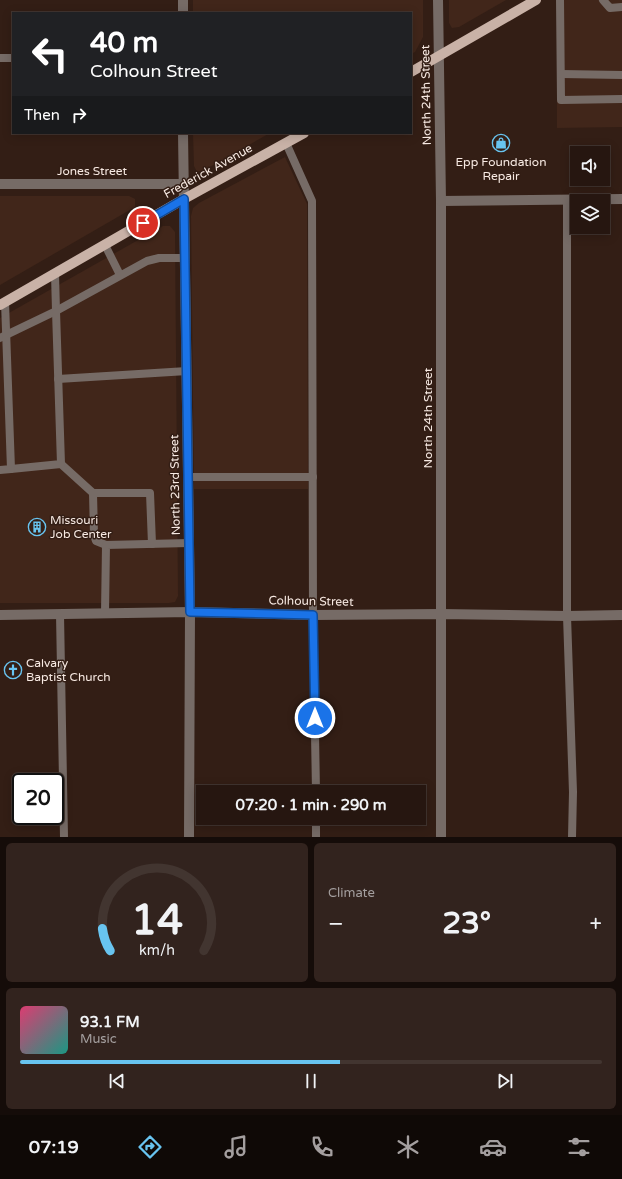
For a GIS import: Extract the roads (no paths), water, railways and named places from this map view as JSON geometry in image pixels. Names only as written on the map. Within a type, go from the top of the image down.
[{"type":"main road","points":[[412,71],[536,0]]},
{"type":"main road","name":"Frederick Avenue","points":[[2,303],[184,199],[302,134]]},
{"type":"street","points":[[183,0],[183,12]]},
{"type":"street","name":"North 24th Street","points":[[438,0],[440,201],[441,837]]},
{"type":"street","name":"North 23rd Street","points":[[183,134],[190,612],[189,837]]},
{"type":"street","name":"Jones Street","points":[[0,184],[184,184]]},
{"type":"street","points":[[440,201],[622,199]]},
{"type":"street","name":"Colhoun Street","points":[[0,615],[190,612],[313,615],[622,615]]},
{"type":"lane","points":[[560,0],[561,100],[622,99]]},
{"type":"lane","points":[[603,0],[610,8],[622,7]]},
{"type":"lane","points":[[0,58],[12,58]]},
{"type":"lane","points":[[561,74],[622,75]]},
{"type":"lane","points":[[286,143],[312,201],[313,615],[316,785]]},
{"type":"lane","points":[[567,200],[567,616],[573,792],[572,837]]},
{"type":"lane","points":[[105,245],[120,275]]},
{"type":"lane","points":[[3,336],[56,311],[147,261],[159,258],[185,258]]},
{"type":"lane","points":[[55,274],[61,464],[92,493],[150,493],[152,544]]},
{"type":"lane","points":[[2,303],[11,469]]},
{"type":"lane","points":[[58,379],[187,371]]},
{"type":"lane","points":[[0,470],[61,464]]},
{"type":"lane","points":[[188,477],[313,477]]},
{"type":"lane","points":[[92,493],[94,535],[96,541],[106,545],[189,543]]},
{"type":"lane","points":[[105,613],[106,545]]},
{"type":"lane","points":[[60,614],[64,837]]},
{"type":"lane","points":[[316,825],[316,837]]},
{"type":"place","name":"Epp Foundation Repair","points":[[501,143]]},
{"type":"place","name":"Missouri Job Center","points":[[37,527]]},
{"type":"place","name":"Calvary Baptist Church","points":[[13,670]]}]
